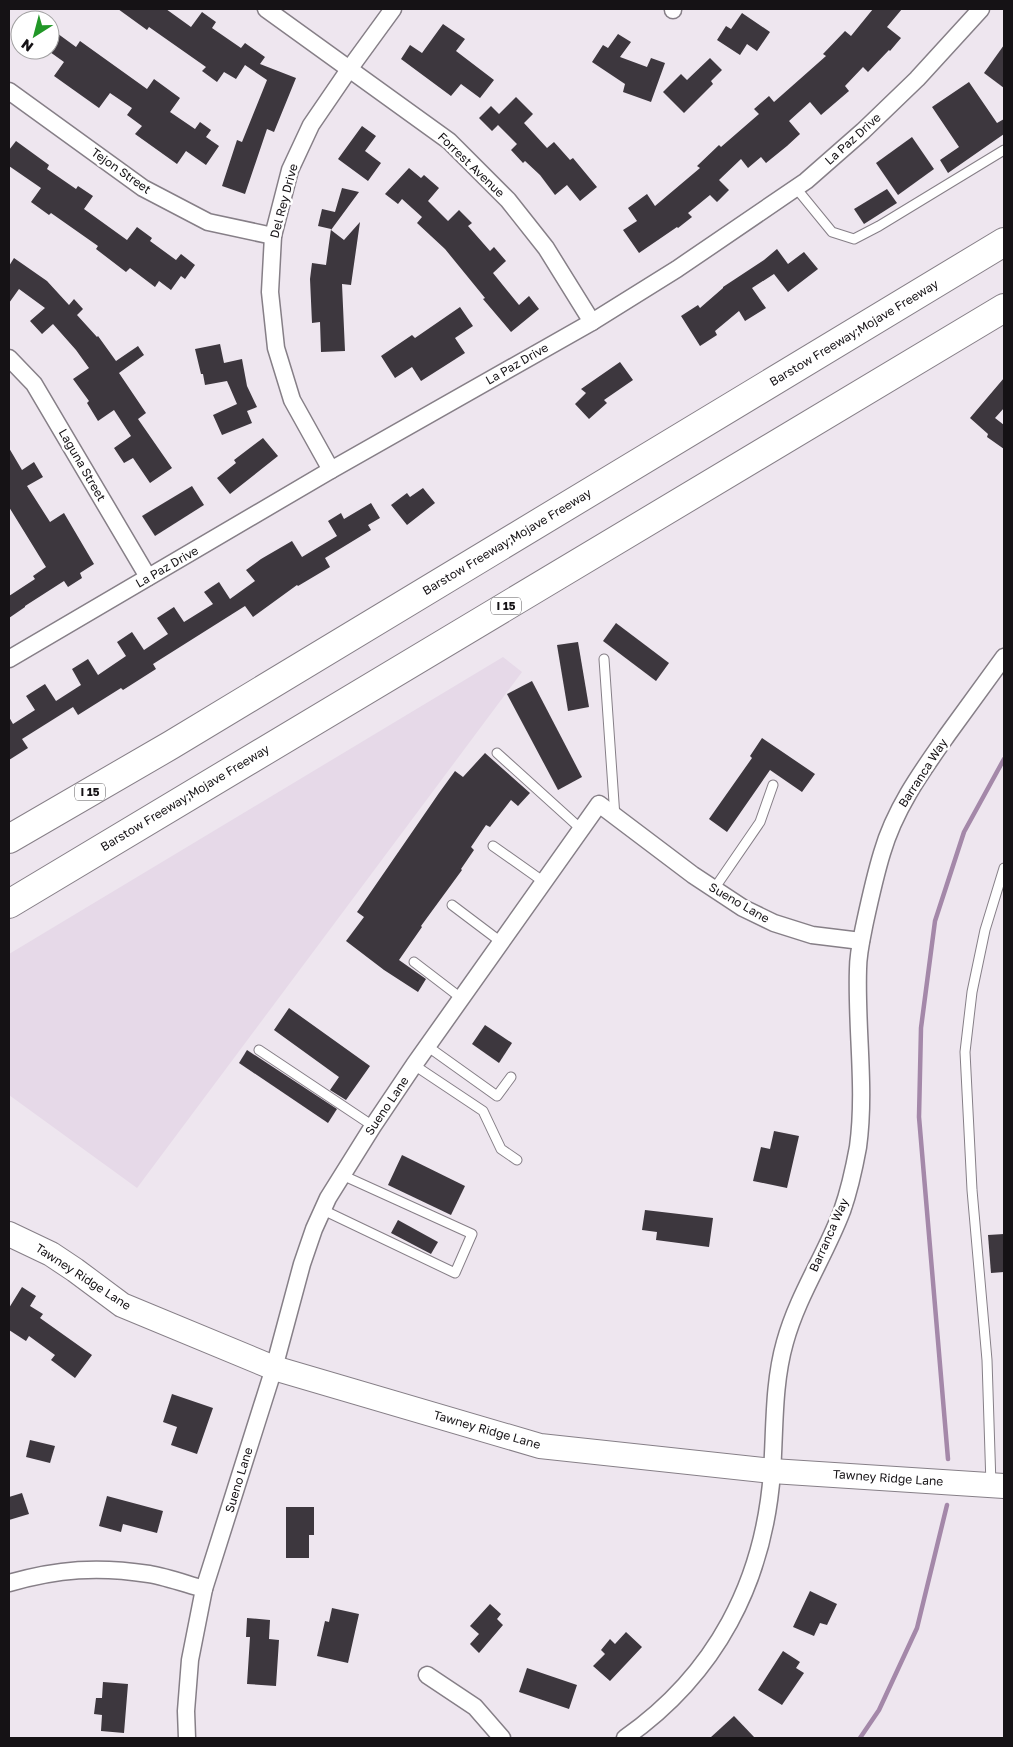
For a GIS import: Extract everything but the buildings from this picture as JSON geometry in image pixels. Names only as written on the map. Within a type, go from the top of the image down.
[{"type":"highway","name":"Barstow Freeway;Mojave Freeway","points":[[9,839],[171,745],[1004,242]]},
{"type":"highway","name":"Barstow Freeway;Mojave Freeway","points":[[9,904],[1004,308]]},
{"type":"street","name":"Forrest Avenue","points":[[266,9],[449,141],[508,200],[546,248],[592,322]]},
{"type":"street","name":"Del Rey Drive","points":[[331,470],[292,400],[276,348],[270,292],[273,236],[290,170],[312,125],[393,9]]},
{"type":"street","name":"La Paz Drive","points":[[9,659],[331,470],[592,322],[678,269],[796,188],[863,131],[917,79],[981,9]]},
{"type":"street","name":"Tejon Street","points":[[9,91],[143,188],[208,222],[273,236]]},
{"type":"street","name":"Laguna Street","points":[[9,358],[34,384],[148,578]]},
{"type":"street","name":"Barranca Way","points":[[625,1738],[642,1726],[674,1697],[696,1672],[721,1638],[736,1612],[749,1582],[760,1548],[768,1512],[772,1471],[774,1413],[784,1343],[799,1302],[842,1212],[858,1148],[862,1104],[858,967],[861,942],[883,850],[903,801],[928,762],[1004,657]]},
{"type":"street","name":"Sueno Lane","points":[[187,1738],[186,1710],[190,1660],[204,1589],[274,1368],[302,1264],[322,1210],[342,1174],[414,1065],[599,804],[693,875],[743,908],[774,923],[812,935],[861,942]]},
{"type":"street","name":"Tawney Ridge Lane","points":[[9,1234],[51,1254],[122,1305],[274,1368],[540,1446],[772,1471],[997,1485]]},
{"type":"street","points":[[9,1583],[65,1570],[98,1568],[150,1574],[204,1589]]},
{"type":"street","points":[[426,1675],[475,1707],[502,1738]]},
{"type":"lane","points":[[796,188],[832,232],[854,239],[879,226],[1004,150]]},
{"type":"lane","points":[[604,659],[615,817]]},
{"type":"lane","points":[[496,753],[581,830]]},
{"type":"lane","points":[[714,889],[760,822],[773,785]]},
{"type":"lane","points":[[493,846],[544,882]]},
{"type":"lane","points":[[997,1485],[972,1190],[965,1052],[972,992],[981,948],[1004,868]]},
{"type":"lane","points":[[452,905],[501,942]]},
{"type":"lane","points":[[414,962],[461,998]]},
{"type":"lane","points":[[427,1046],[497,1096],[511,1077]]},
{"type":"lane","points":[[259,1050],[373,1126]]},
{"type":"lane","points":[[414,1065],[483,1111],[501,1149],[517,1160]]},
{"type":"lane","points":[[322,1210],[455,1273],[472,1234],[342,1174]]},
{"type":"shaded area","points":[[503,657],[522,672],[137,1188],[9,1095],[9,954]]},
{"type":"waterway","points":[[948,1459],[919,1117],[921,1028],[935,921],[964,832],[1004,759]]},
{"type":"waterway","points":[[860,1738],[879,1710],[917,1628],[947,1505]]}]
